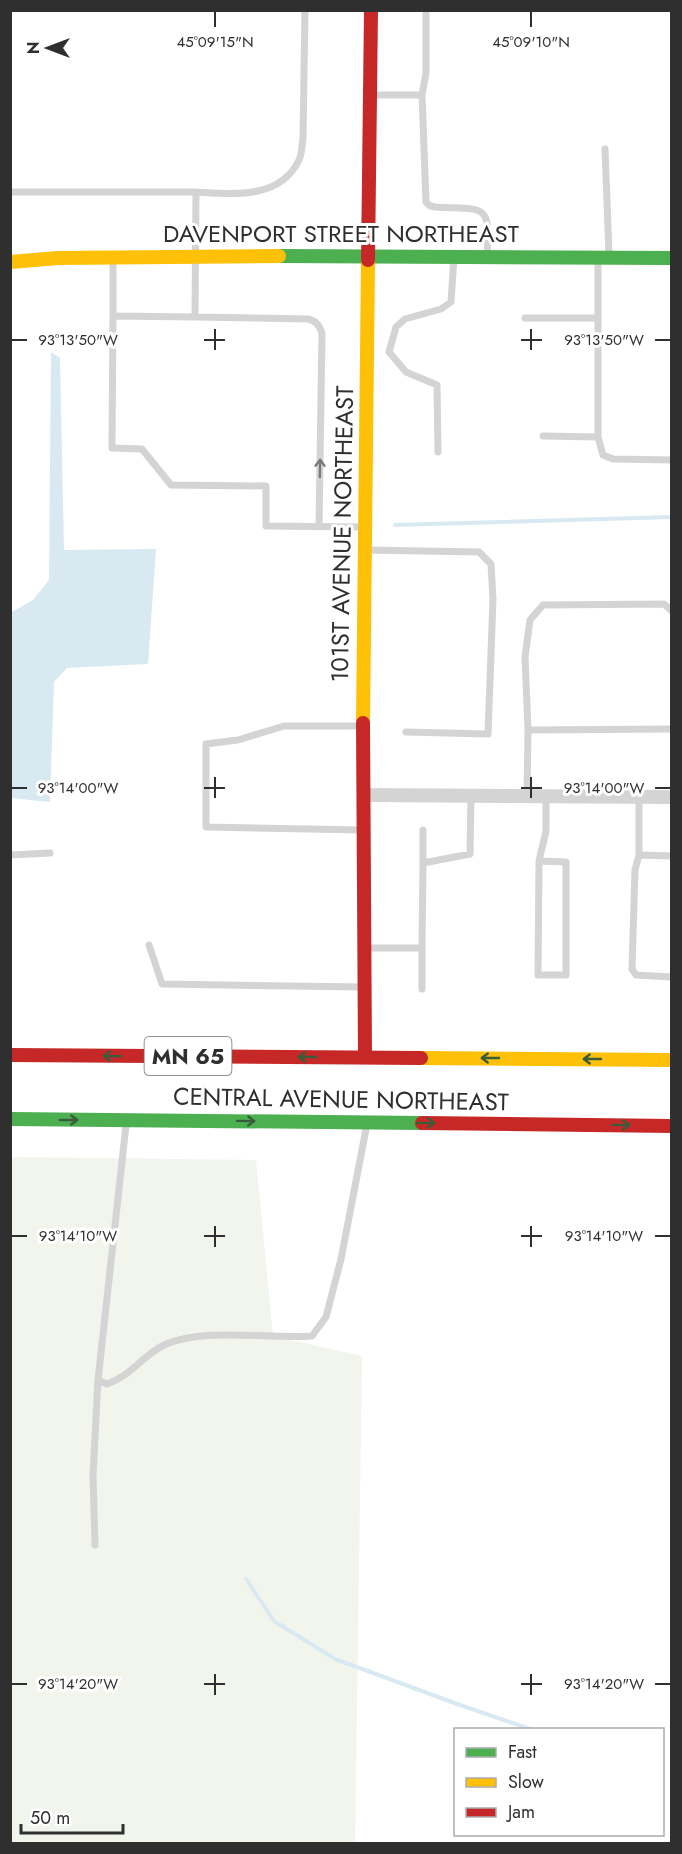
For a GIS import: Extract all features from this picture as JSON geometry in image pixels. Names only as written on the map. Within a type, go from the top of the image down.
[{"type":"main road","name":"101ST AVENUE NORTHEAST","points":[[365,1057],[364,527],[371,10]]},
{"type":"main road","name":"DAVENPORT STREET NORTHEAST","points":[[10,262],[114,256],[195,255],[672,258]]},
{"type":"main road","name":"CENTRAL AVENUE NORTHEAST","points":[[10,1055],[672,1060]]},
{"type":"main road","name":"CENTRAL AVENUE NORTHEAST","points":[[10,1119],[672,1126]]},
{"type":"street","points":[[364,795],[672,796]]},
{"type":"lane","points":[[10,192],[238,194],[260,191],[278,184],[291,174],[300,158],[303,138],[305,10]]},
{"type":"lane","points":[[426,10],[426,73],[422,95],[426,202],[435,207],[479,210],[486,216],[489,228],[487,256]]},
{"type":"lane","points":[[371,95],[422,95]]},
{"type":"lane","points":[[605,149],[604,257],[597,318],[598,437],[603,455],[613,459],[672,460]]},
{"type":"lane","points":[[195,316],[196,192]]},
{"type":"lane","points":[[389,352],[396,327],[405,319],[441,309],[451,302],[454,255]]},
{"type":"lane","points":[[114,256],[112,448],[142,448],[171,485],[266,486],[266,526],[364,527]]},
{"type":"lane","points":[[114,316],[195,316],[314,321],[322,333],[319,527]]},
{"type":"lane","points":[[525,318],[597,318]]},
{"type":"lane","points":[[367,352],[389,352],[406,372],[437,385],[438,452]]},
{"type":"lane","points":[[543,436],[598,437]]},
{"type":"lane","points":[[364,549],[479,552],[491,564],[493,599],[488,734],[406,732]]},
{"type":"lane","points":[[527,796],[528,730],[525,657],[530,621],[543,605],[664,604],[672,611]]},
{"type":"lane","points":[[364,726],[284,726],[238,740],[206,744],[206,827],[364,830]]},
{"type":"lane","points":[[528,730],[672,729]]},
{"type":"lane","points":[[423,863],[470,854],[471,795]]},
{"type":"lane","points":[[539,861],[566,862],[566,975],[538,975],[539,861],[546,831],[546,796]]},
{"type":"lane","points":[[639,796],[639,855],[635,870],[632,969],[636,975],[672,977]]},
{"type":"lane","points":[[422,989],[423,830]]},
{"type":"lane","points":[[10,855],[50,853]]},
{"type":"lane","points":[[639,855],[672,856]]},
{"type":"lane","points":[[149,945],[162,984],[365,987]]},
{"type":"lane","points":[[365,948],[422,948]]},
{"type":"lane","points":[[95,1545],[93,1475],[98,1380],[127,1120]]},
{"type":"lane","points":[[98,1380],[107,1384],[119,1380],[164,1346],[187,1339],[209,1336],[312,1336],[326,1317],[341,1259],[368,1122]]},
{"type":"shaded area","points":[[51,352],[60,358],[64,550],[156,549],[148,664],[67,668],[54,682],[50,802],[11,798],[10,613],[33,600],[49,580]]},
{"type":"shaded area","points":[[11,1157],[256,1160],[273,1336],[362,1356],[355,1843],[11,1844]]},
{"type":"waterway","points":[[395,525],[672,517]]},
{"type":"waterway","points":[[246,1579],[274,1621],[335,1659],[527,1728]]},
{"type":"traffic: fast","points":[[279,256],[672,258]]},
{"type":"traffic: fast","points":[[10,1119],[422,1123]]},
{"type":"traffic: slow","points":[[10,262],[58,258],[279,256]]},
{"type":"traffic: slow","points":[[363,723],[368,260]]},
{"type":"traffic: slow","points":[[421,1058],[672,1060]]},
{"type":"traffic: jam","points":[[368,260],[371,10]]},
{"type":"traffic: jam","points":[[363,723],[365,1057]]},
{"type":"traffic: jam","points":[[10,1055],[421,1058]]},
{"type":"traffic: jam","points":[[422,1123],[672,1126]]}]
